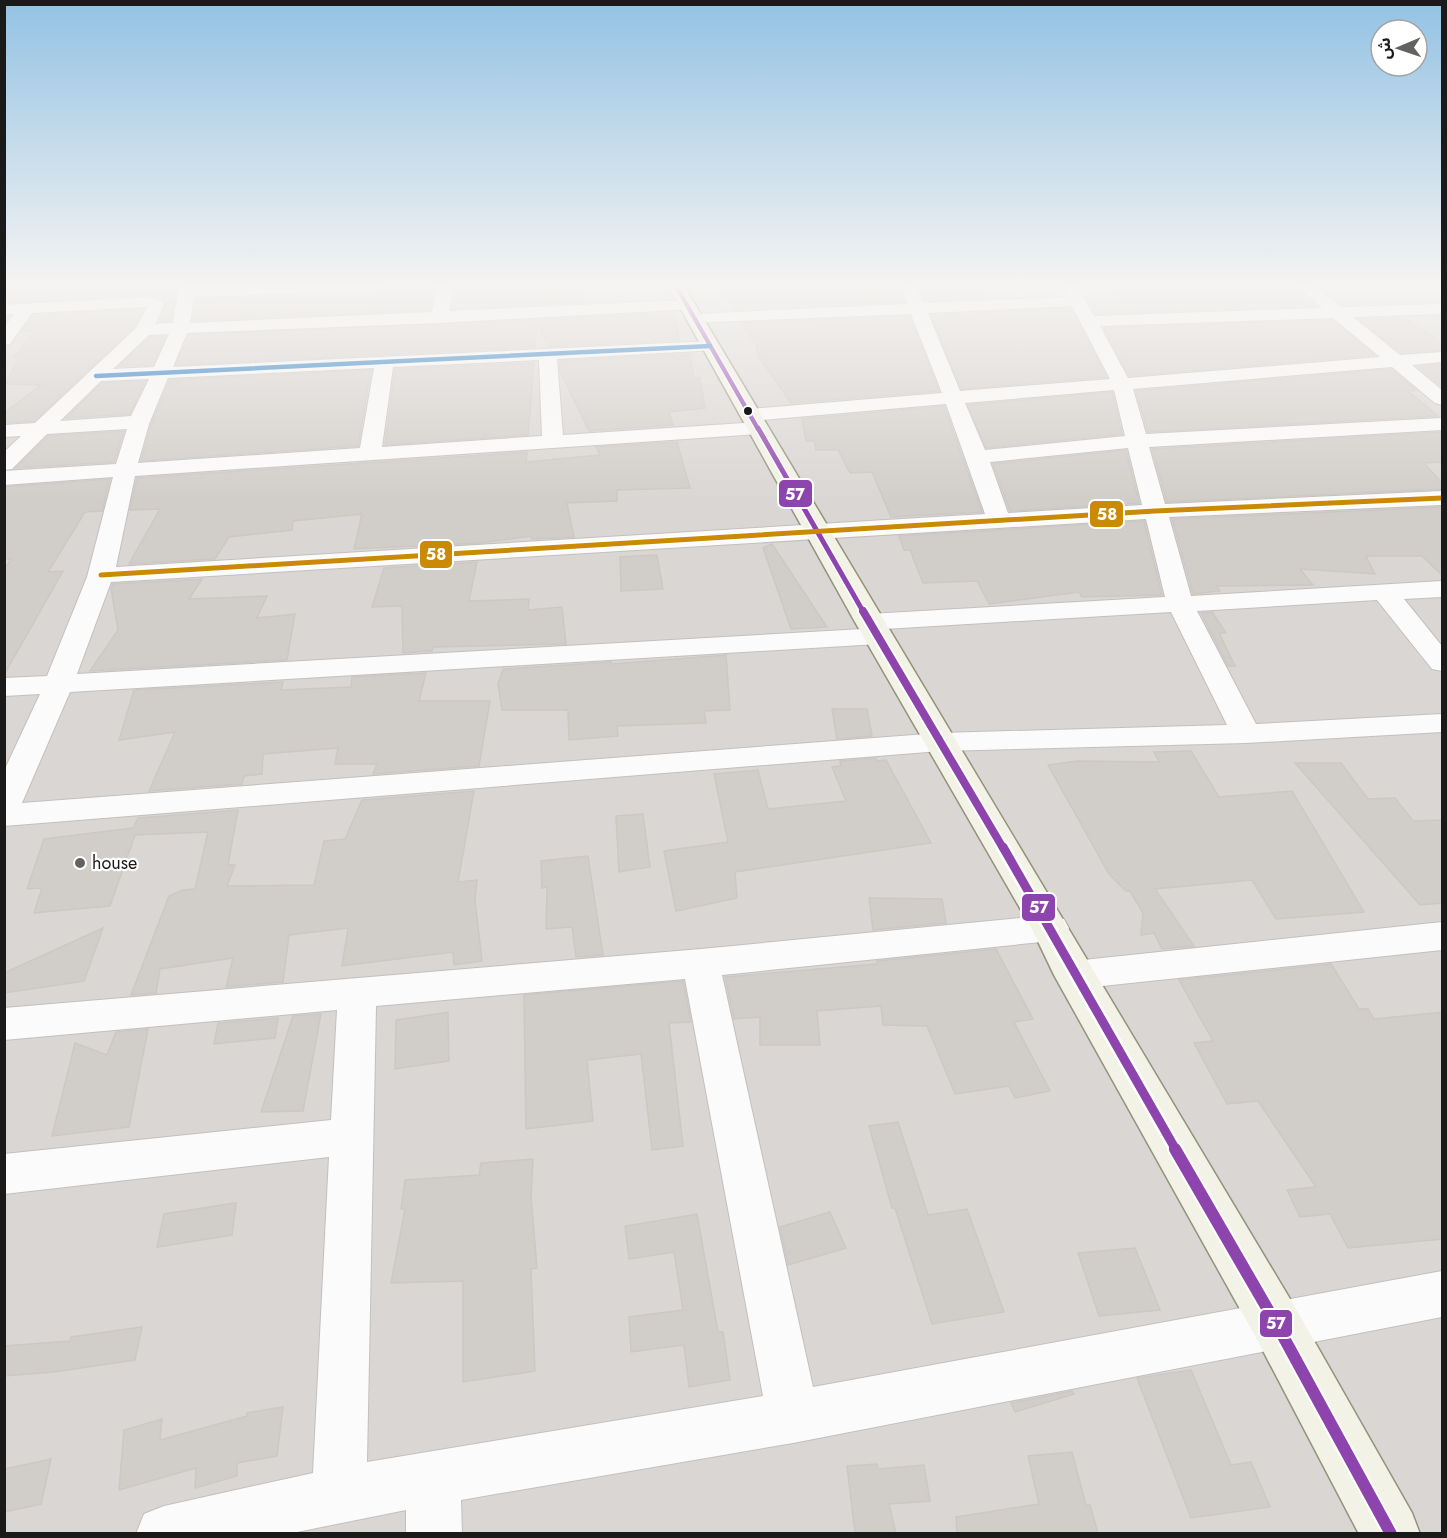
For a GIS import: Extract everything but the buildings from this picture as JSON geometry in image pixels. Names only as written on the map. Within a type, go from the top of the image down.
[{"type":"street","points":[[4,464],[115,358]]},
{"type":"street","points":[[4,807],[59,684],[101,575],[124,471],[140,422],[167,358]]},
{"type":"street","points":[[96,376],[471,358]]},
{"type":"street","points":[[548,358],[553,443]]},
{"type":"street","points":[[717,358],[873,629],[1051,928],[1074,975],[1278,1327],[1391,1533]]},
{"type":"street","points":[[937,358],[999,520]]},
{"type":"street","points":[[1108,358],[1122,384],[1180,604],[1246,734]]},
{"type":"street","points":[[1391,358],[1443,399]]},
{"type":"street","points":[[4,478],[553,443],[954,399],[1430,358]]},
{"type":"street","points":[[370,455],[384,362]]},
{"type":"street","points":[[4,430],[140,422]]},
{"type":"street","points":[[977,457],[1137,441],[1443,424]]},
{"type":"street","points":[[101,575],[1155,511],[1443,498]]},
{"type":"street","points":[[4,687],[873,629],[1180,604],[1443,589]]},
{"type":"street","points":[[1385,592],[1443,663]]},
{"type":"street","points":[[4,815],[940,742],[1246,734],[1443,723]]},
{"type":"street","points":[[4,1024],[701,963],[1051,928]]},
{"type":"street","points":[[1074,975],[1443,936]]},
{"type":"street","points":[[701,963],[793,1417]]},
{"type":"street","points":[[339,1494],[357,992]]},
{"type":"street","points":[[4,1174],[352,1136]]},
{"type":"street","points":[[164,1533],[339,1494],[433,1476],[793,1417],[1443,1294]]},
{"type":"street","points":[[433,1476],[434,1533]]},
{"type":"shaded area","points":[[5,358],[1442,358],[1442,1533],[5,1533]]},
{"type":"transit line","points":[[96,376],[469,358]]},
{"type":"transit line","name":"57","points":[[717,358],[869,622],[1051,928],[1074,975],[1278,1327],[1391,1534]]},
{"type":"transit line","name":"58","points":[[101,575],[1155,511],[1442,498]]},
{"type":"place","name":"house","points":[[80,863]]}]
